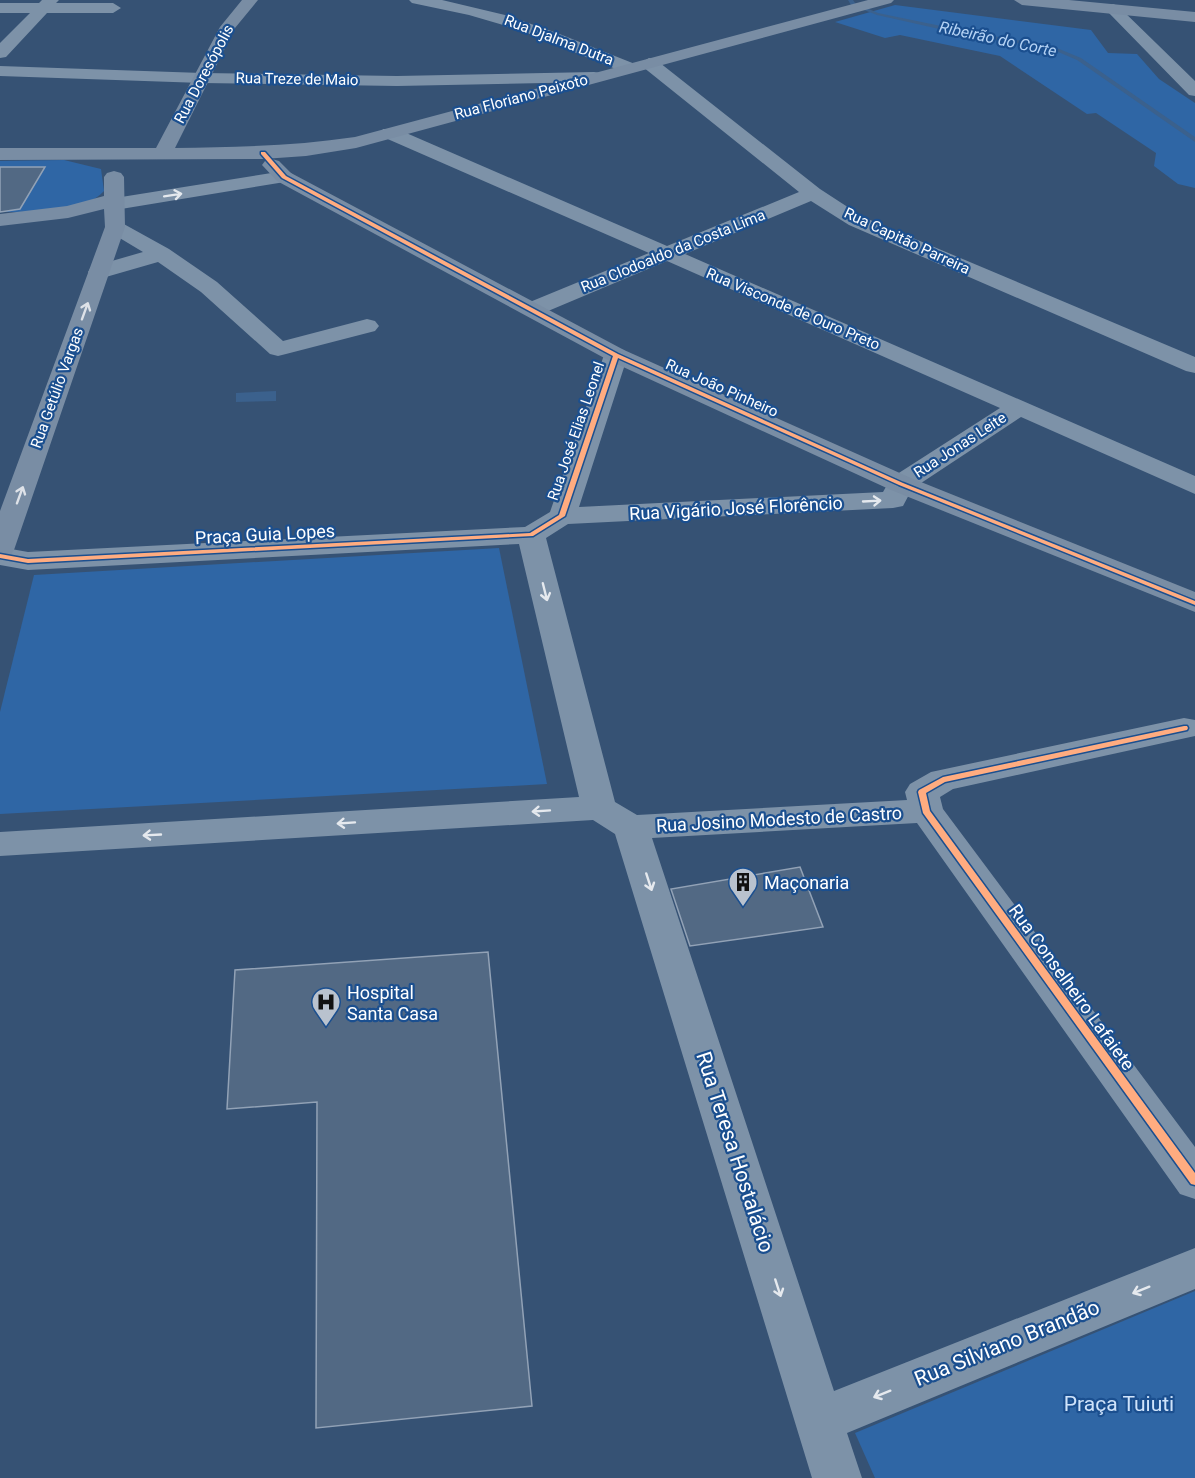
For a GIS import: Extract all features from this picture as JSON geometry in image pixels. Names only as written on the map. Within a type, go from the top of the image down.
[{"type":"street","name":"Rua Doresópolis","points":[[156,152],[201,78],[228,27],[250,0]]},
{"type":"street","name":"Rua Djalma Dutra","points":[[417,0],[472,9],[639,65]]},
{"type":"street","name":"Rua Floriano Peixoto","points":[[278,161],[886,0]]},
{"type":"street","points":[[1022,0],[1195,17]]},
{"type":"street","points":[[1048,0],[1068,4]]},
{"type":"street","points":[[0,8],[47,4],[113,8]]},
{"type":"street","points":[[0,53],[47,4]]},
{"type":"street","points":[[1113,9],[1191,84]]},
{"type":"street","name":"Rua Capitão Parreira","points":[[639,65],[813,193],[856,221],[1195,366]]},
{"type":"street","name":"Rua Treze de Maio","points":[[0,71],[201,78],[397,81],[594,77]]},
{"type":"street","name":"Rua Visconde de Ouro Preto","points":[[390,133],[1019,406],[1195,486]]},
{"type":"street","points":[[0,154],[76,159],[114,168],[125,160],[156,152]]},
{"type":"street","points":[[0,154],[156,152],[278,161]]},
{"type":"street","points":[[0,221],[115,210],[278,161]]},
{"type":"street","name":"Rua João Pinheiro","points":[[278,161],[616,355],[901,484],[1195,603]]},
{"type":"street","points":[[114,168],[115,210],[160,254],[209,287],[278,349],[367,326]]},
{"type":"street","name":"Rua Clodoaldo da Costa Lima","points":[[533,309],[813,193]]},
{"type":"street","name":"Rua Getúlio Vargas","points":[[5,563],[99,272],[115,210]]},
{"type":"street","points":[[99,272],[160,254]]},
{"type":"street","name":"Rua José Elias Leonel","points":[[531,535],[561,516],[616,355]]},
{"type":"street","name":"Rua Jonas Leite","points":[[901,484],[1019,406]]},
{"type":"street","name":"Rua Vigário José Florêncio","points":[[561,516],[893,500],[901,484]]},
{"type":"street","points":[[0,844],[615,817],[531,535]]},
{"type":"street","name":"Praça Guia Lopes","points":[[5,563],[531,535]]},
{"type":"street","name":"Rua Josino Modesto de Castro","points":[[615,817],[926,811],[922,792],[943,780],[1184,728]]},
{"type":"street","name":"Rua Conselheiro Lafaiete","points":[[926,811],[1195,1181]]},
{"type":"street","name":"Rua Teresa Hostalácio","points":[[615,817],[820,1420],[837,1478]]},
{"type":"street","name":"Rua Silviano Brandão","points":[[820,1420],[1195,1268]]},
{"type":"green space","points":[[895,5],[1091,30],[1108,53],[1137,54],[1159,79],[1195,103],[1195,188],[1178,184],[1154,166],[1156,153],[1096,113],[1087,114],[1000,56],[900,35],[885,38],[835,22]]},
{"type":"green space","points":[[64,160],[101,169],[104,191],[84,204],[70,207],[55,210],[0,212],[0,161]]},
{"type":"green space","points":[[499,548],[547,784],[0,814],[0,712],[34,575]]},
{"type":"green space","name":"Praça Tuiuti","points":[[1195,1291],[1195,1478],[875,1478],[855,1433]]},
{"type":"shaded area","points":[[276,391],[276,401],[236,402],[236,393]]},
{"type":"building","points":[[0,167],[45,167],[20,209],[0,212]]},
{"type":"building","name":"Maçonaria","points":[[800,867],[823,927],[690,946],[671,889]]},
{"type":"building","points":[[488,952],[532,1406],[316,1428],[317,1102],[227,1109],[235,970]]},
{"type":"waterway","name":"Ribeirão do Corte","points":[[850,0],[853,4],[877,14],[975,35],[1050,47],[1079,59],[1195,140]]},
{"type":"cycle path","points":[[263,153],[284,177],[616,355],[901,484],[1195,603]]},
{"type":"cycle path","points":[[0,556],[28,561],[531,535],[562,516],[616,355]]},
{"type":"cycle path","points":[[1184,728],[943,780],[922,792],[926,811],[1195,1181]]},
{"type":"place","name":"Maçonaria","points":[[743,908]]},
{"type":"place","name":"Hospital Santa Casa","points":[[326,1028]]}]
